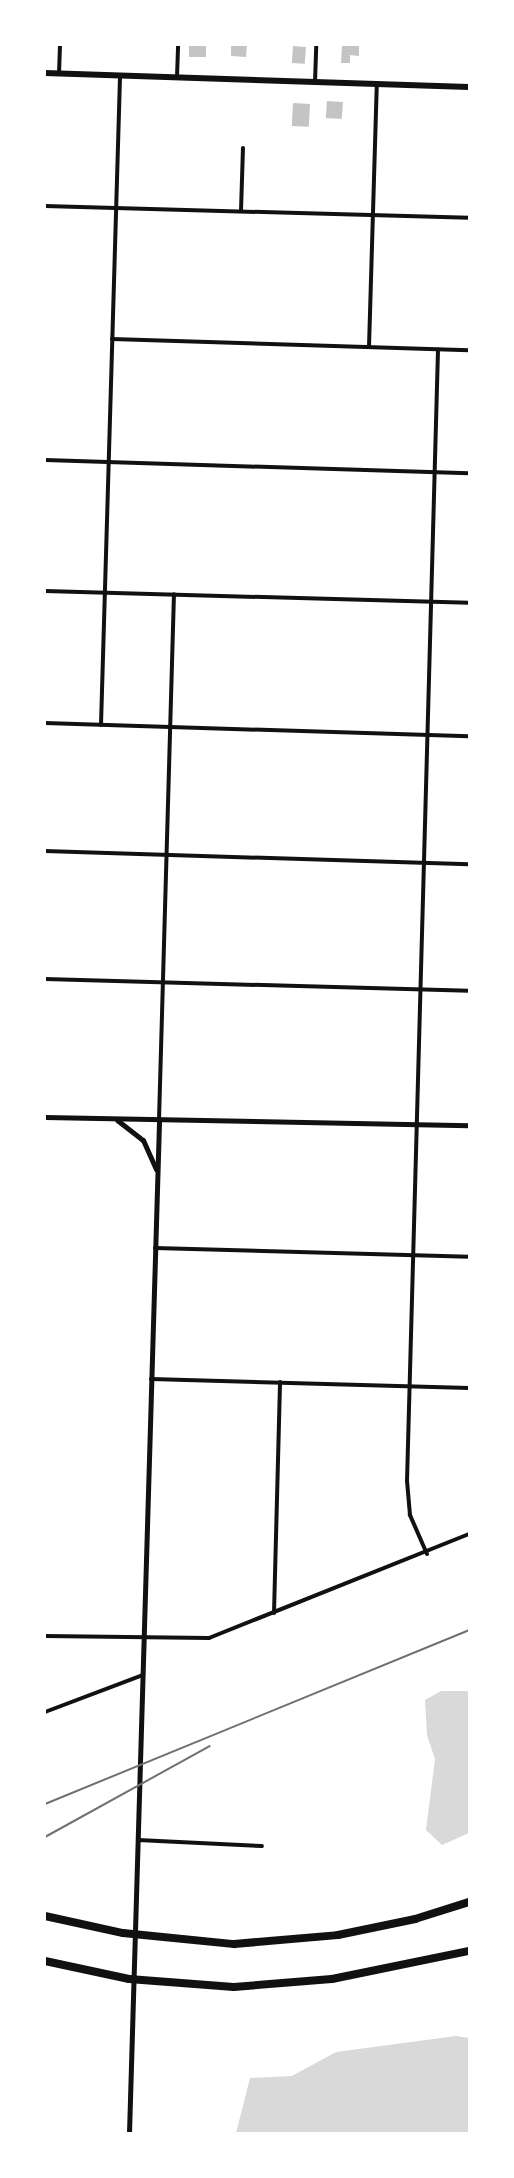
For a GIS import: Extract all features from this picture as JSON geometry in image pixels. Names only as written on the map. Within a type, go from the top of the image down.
[{"type":"highway","points":[[45,1916],[83,1925],[167,1939],[234,1944],[338,1935],[415,1919],[469,1902]]},
{"type":"highway","points":[[45,1961],[166,1983],[273,1986],[387,1970],[469,1951]]},
{"type":"main road","points":[[45,73],[469,87]]},
{"type":"street","points":[[59,74],[60,45]]},
{"type":"street","points":[[177,78],[178,45]]},
{"type":"street","points":[[315,82],[316,45]]},
{"type":"street","points":[[101,725],[120,76]]},
{"type":"street","points":[[369,346],[377,84]]},
{"type":"street","points":[[241,211],[243,148]]},
{"type":"street","points":[[45,206],[469,218]]},
{"type":"street","points":[[112,339],[469,350]]},
{"type":"street","points":[[427,1554],[415,1530],[408,1501],[438,349]]},
{"type":"street","points":[[45,460],[469,472]]},
{"type":"street","points":[[45,591],[469,603]]},
{"type":"street","points":[[129,2133],[174,594]]},
{"type":"street","points":[[45,723],[469,736]]},
{"type":"street","points":[[45,851],[469,864]]},
{"type":"street","points":[[45,979],[469,991]]},
{"type":"street","points":[[45,1117],[469,1125]]},
{"type":"street","points":[[116,1119],[143,1140],[158,1172]]},
{"type":"street","points":[[155,1248],[469,1257]]},
{"type":"street","points":[[151,1379],[469,1388]]},
{"type":"street","points":[[274,1613],[280,1382]]},
{"type":"street","points":[[45,1636],[209,1638],[427,1554],[469,1534]]},
{"type":"street","points":[[45,1712],[143,1675]]},
{"type":"street","points":[[138,1840],[262,1846]]},
{"type":"shaded area","points":[[441,1691],[469,1691],[469,1833],[442,1845],[426,1830],[435,1759],[427,1735],[425,1700]]},
{"type":"shaded area","points":[[456,2036],[469,2038],[469,2133],[236,2133],[250,2078],[292,2076],[336,2052]]},
{"type":"building","points":[[189,45],[206,45],[206,57],[189,57]]},
{"type":"building","points":[[231,45],[247,45],[246,57],[231,56]]},
{"type":"building","points":[[293,46],[306,47],[305,64],[292,63]]},
{"type":"building","points":[[342,46],[359,46],[359,56],[350,55],[350,63],[341,63]]},
{"type":"building","points":[[327,101],[343,102],[342,119],[326,118]]},
{"type":"building","points":[[293,103],[310,104],[309,127],[292,126]]},
{"type":"railway","points":[[45,1804],[469,1630]]},
{"type":"railway","points":[[45,1837],[210,1746]]}]
